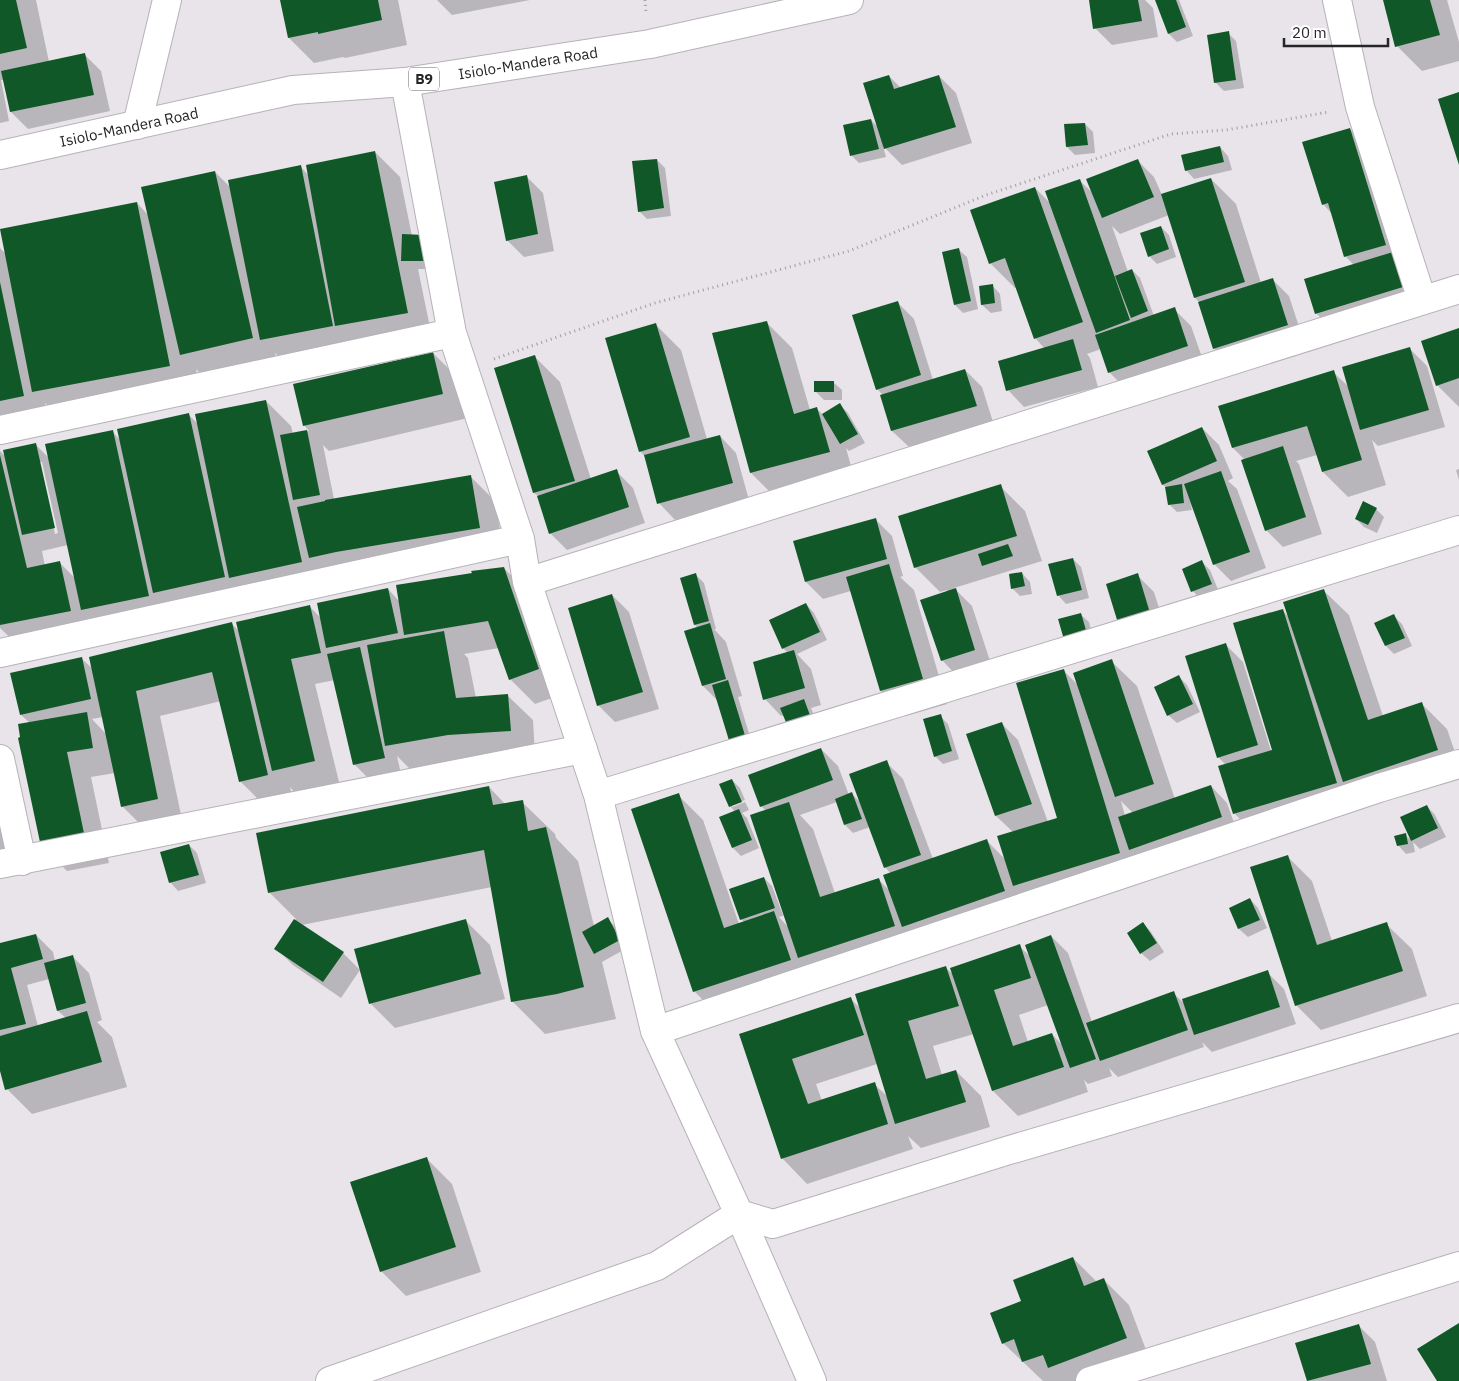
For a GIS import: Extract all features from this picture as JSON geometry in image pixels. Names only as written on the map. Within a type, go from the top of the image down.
[{"type":"main road","points":[[137,126],[167,0]]},
{"type":"main road","name":"Isiolo-Mandera Road","points":[[0,155],[293,90],[405,82],[650,44],[849,0]]},
{"type":"main road","points":[[1337,0],[1360,107],[1422,300]]},
{"type":"main road","points":[[405,82],[452,332],[520,539],[527,582],[598,795],[655,1031],[739,1214],[812,1381]]},
{"type":"main road","points":[[527,582],[1459,289]]},
{"type":"main road","points":[[0,430],[452,332]]},
{"type":"main road","points":[[598,795],[1459,530]]},
{"type":"main road","points":[[0,653],[520,539]]},
{"type":"main road","points":[[0,759],[11,862],[583,749]]},
{"type":"main road","points":[[655,1031],[1379,788],[1459,764]]},
{"type":"main road","points":[[330,1381],[657,1266],[739,1214],[773,1224],[1016,1148],[1459,1018]]},
{"type":"main road","points":[[1091,1381],[1459,1266]]},
{"type":"path","points":[[465,369],[655,304],[849,251],[986,195],[1171,134],[1226,130],[1360,107]]},
{"type":"building","points":[[0,0],[16,0],[27,48],[0,54]]},
{"type":"building","points":[[280,0],[378,0],[382,20],[318,34],[318,32],[288,38]]},
{"type":"building","points":[[1089,0],[1138,0],[1142,21],[1093,29]]},
{"type":"building","points":[[1155,0],[1176,0],[1186,27],[1168,34]]},
{"type":"building","points":[[1383,0],[1430,0],[1440,35],[1395,47]]},
{"type":"building","points":[[1229,31],[1236,80],[1214,83],[1207,35]]},
{"type":"building","points":[[85,53],[94,95],[10,112],[1,71]]},
{"type":"building","points":[[889,75],[894,89],[939,75],[956,127],[884,149],[863,83]]},
{"type":"building","points":[[1459,92],[1459,165],[1438,99]]},
{"type":"building","points":[[871,119],[879,149],[850,156],[843,125]]},
{"type":"building","points":[[1085,123],[1088,145],[1066,147],[1064,124]]},
{"type":"building","points":[[1350,128],[1386,245],[1344,257],[1328,203],[1322,205],[1302,142]]},
{"type":"building","points":[[1220,146],[1224,162],[1185,171],[1181,155]]},
{"type":"building","points":[[375,151],[408,313],[335,326],[306,165]]},
{"type":"building","points":[[657,159],[664,208],[638,212],[632,161]]},
{"type":"building","points":[[1138,159],[1154,197],[1102,218],[1086,179]]},
{"type":"building","points":[[301,165],[333,326],[260,340],[228,180]]},
{"type":"building","points":[[215,171],[253,338],[180,355],[141,187]]},
{"type":"building","points":[[527,175],[538,234],[506,241],[494,182]]},
{"type":"building","points":[[1211,178],[1245,282],[1194,298],[1161,194]]},
{"type":"building","points":[[1080,179],[1130,320],[1096,333],[1045,191]]},
{"type":"building","points":[[1035,187],[1083,322],[1034,339],[1005,258],[989,264],[970,210]]},
{"type":"building","points":[[137,202],[170,366],[32,392],[0,229]]},
{"type":"building","points":[[1161,226],[1169,249],[1148,257],[1140,233]]},
{"type":"building","points":[[402,234],[424,235],[424,261],[401,261]]},
{"type":"building","points":[[959,248],[971,301],[954,305],[942,252]]},
{"type":"building","points":[[1393,252],[1403,287],[1315,314],[1304,279]]},
{"type":"building","points":[[1132,269],[1148,311],[1131,318],[1115,276]]},
{"type":"building","points":[[1273,278],[1288,325],[1213,349],[1198,302]]},
{"type":"building","points":[[0,282],[24,396],[0,401]]},
{"type":"building","points":[[993,284],[995,303],[981,305],[979,286]]},
{"type":"building","points":[[898,301],[921,375],[876,390],[852,315]]},
{"type":"building","points":[[1175,307],[1188,346],[1108,373],[1095,335]]},
{"type":"building","points":[[767,321],[794,414],[817,407],[830,452],[750,473],[712,333]]},
{"type":"building","points":[[656,323],[690,437],[639,452],[605,338]]},
{"type":"building","points":[[1459,328],[1459,378],[1436,386],[1421,341]]},
{"type":"building","points":[[1073,339],[1082,370],[1006,391],[998,361]]},
{"type":"building","points":[[1410,347],[1429,410],[1360,430],[1342,367]]},
{"type":"building","points":[[433,352],[443,394],[303,426],[293,384]]},
{"type":"building","points":[[535,355],[575,481],[533,493],[494,368]]},
{"type":"building","points":[[965,369],[977,406],[891,431],[880,395]]},
{"type":"building","points":[[1334,370],[1362,460],[1322,472],[1307,426],[1232,448],[1218,406]]},
{"type":"building","points":[[814,381],[834,381],[834,392],[814,392]]},
{"type":"building","points":[[266,400],[302,562],[229,578],[195,414]]},
{"type":"building","points":[[840,403],[858,434],[840,444],[822,414]]},
{"type":"building","points":[[189,413],[225,577],[153,593],[117,429]]},
{"type":"building","points":[[1202,427],[1217,461],[1162,485],[1147,451]]},
{"type":"building","points":[[113,430],[149,596],[81,610],[45,444]]},
{"type":"building","points":[[307,430],[320,495],[293,500],[280,435]]},
{"type":"building","points":[[720,435],[733,483],[657,504],[644,455]]},
{"type":"building","points":[[36,443],[55,528],[22,535],[3,450]]},
{"type":"building","points":[[1283,446],[1306,517],[1265,531],[1241,460]]},
{"type":"building","points":[[0,455],[27,568],[60,561],[71,611],[0,625]]},
{"type":"building","points":[[617,469],[629,507],[549,534],[537,496]]},
{"type":"building","points":[[1221,471],[1250,552],[1213,565],[1184,484]]},
{"type":"building","points":[[471,475],[480,528],[309,558],[297,507],[325,500]]},
{"type":"building","points":[[1001,484],[1017,536],[914,568],[898,516]]},
{"type":"building","points":[[1182,484],[1184,503],[1168,505],[1165,487]]},
{"type":"building","points":[[1363,501],[1377,508],[1368,525],[1355,519]]},
{"type":"building","points":[[876,518],[887,559],[805,582],[793,541]]},
{"type":"building","points":[[1008,544],[1013,556],[982,566],[978,554]]},
{"type":"building","points":[[1073,558],[1082,590],[1057,596],[1048,564]]},
{"type":"building","points":[[1202,560],[1212,584],[1191,592],[1182,569]]},
{"type":"building","points":[[889,564],[923,679],[880,691],[846,577]]},
{"type":"building","points":[[504,567],[539,669],[509,680],[488,621],[404,635],[396,585]]},
{"type":"building","points":[[1022,572],[1025,586],[1011,589],[1009,574]]},
{"type":"building","points":[[696,573],[709,621],[694,625],[680,578]]},
{"type":"building","points":[[1138,573],[1150,613],[1118,623],[1106,584]]},
{"type":"building","points":[[388,588],[398,633],[326,648],[317,603]]},
{"type":"building","points":[[956,588],[975,650],[941,661],[920,600]]},
{"type":"building","points":[[1324,589],[1368,720],[1422,702],[1438,750],[1343,782],[1283,602]]},
{"type":"building","points":[[612,594],[643,692],[597,706],[568,608]]},
{"type":"building","points":[[806,603],[820,632],[782,649],[769,620]]},
{"type":"building","points":[[310,605],[321,653],[291,659],[315,761],[272,771],[236,622]]},
{"type":"building","points":[[1283,609],[1337,783],[1233,814],[1218,766],[1272,750],[1233,623]]},
{"type":"building","points":[[1081,613],[1088,637],[1065,643],[1058,619]]},
{"type":"building","points":[[1394,614],[1405,638],[1385,646],[1374,623]]},
{"type":"building","points":[[232,622],[268,775],[239,782],[212,672],[136,691],[158,799],[121,807],[89,657]]},
{"type":"building","points":[[710,623],[726,679],[702,686],[684,631]]},
{"type":"building","points":[[444,631],[456,698],[508,694],[511,731],[448,735],[385,746],[367,645]]},
{"type":"building","points":[[1226,643],[1258,745],[1217,758],[1185,656]]},
{"type":"building","points":[[360,647],[385,758],[353,765],[327,654]]},
{"type":"building","points":[[794,650],[805,688],[763,700],[753,662]]},
{"type":"building","points":[[82,657],[91,699],[20,715],[10,673]]},
{"type":"building","points":[[1112,659],[1154,784],[1115,797],[1073,673]]},
{"type":"building","points":[[1064,669],[1120,853],[1013,886],[997,836],[1057,818],[1016,683]]},
{"type":"building","points":[[1179,675],[1193,704],[1167,716],[1154,687]]},
{"type":"building","points":[[728,680],[747,742],[731,747],[712,685]]},
{"type":"building","points":[[804,699],[811,718],[788,727],[780,708]]},
{"type":"building","points":[[87,712],[93,748],[67,752],[85,838],[41,847],[18,738],[20,737],[18,724]]},
{"type":"building","points":[[941,714],[952,751],[934,757],[923,719]]},
{"type":"building","points":[[1002,722],[1032,804],[995,816],[966,734]]},
{"type":"building","points":[[821,748],[833,780],[760,807],[748,775]]},
{"type":"building","points":[[887,760],[921,855],[884,868],[849,774]]},
{"type":"building","points":[[732,779],[742,802],[729,807],[719,784]]},
{"type":"building","points":[[1211,785],[1222,817],[1129,850],[1118,817]]},
{"type":"building","points":[[489,786],[493,805],[523,800],[528,831],[546,827],[584,987],[511,1002],[484,850],[268,893],[256,833]]},
{"type":"building","points":[[852,792],[862,819],[844,825],[835,799]]},
{"type":"building","points":[[679,793],[724,928],[774,911],[791,960],[693,992],[631,809]]},
{"type":"building","points":[[789,802],[820,897],[879,878],[895,926],[798,958],[750,815]]},
{"type":"building","points":[[1427,805],[1438,828],[1411,841],[1400,817]]},
{"type":"building","points":[[739,809],[752,840],[732,848],[719,817]]},
{"type":"building","points":[[1406,833],[1408,844],[1397,846],[1394,836]]},
{"type":"building","points":[[987,839],[1005,891],[902,927],[883,875]]},
{"type":"building","points":[[189,844],[199,875],[169,883],[160,852]]},
{"type":"building","points":[[1288,855],[1317,945],[1387,922],[1403,971],[1295,1006],[1250,867]]},
{"type":"building","points":[[764,877],[775,908],[740,920],[729,889]]},
{"type":"building","points":[[1250,898],[1260,920],[1238,929],[1229,908]]},
{"type":"building","points":[[608,917],[620,940],[594,954],[582,932]]},
{"type":"building","points":[[294,919],[344,952],[323,982],[274,949]]},
{"type":"building","points":[[466,919],[481,974],[369,1004],[354,949]]},
{"type":"building","points":[[1143,922],[1157,943],[1140,954],[1127,933]]},
{"type":"building","points":[[36,934],[43,959],[11,968],[26,1024],[0,1030],[0,943]]},
{"type":"building","points":[[1051,935],[1096,1059],[1070,1068],[1025,945]]},
{"type":"building","points":[[1020,944],[1031,978],[994,990],[1013,1046],[1052,1033],[1064,1067],[992,1091],[950,968]]},
{"type":"building","points":[[73,955],[86,1003],[57,1011],[44,963]]},
{"type":"building","points":[[946,966],[959,1006],[908,1021],[926,1079],[956,1070],[966,1102],[895,1124],[855,994]]},
{"type":"building","points":[[1268,970],[1280,1007],[1194,1035],[1182,999]]},
{"type":"building","points":[[1174,991],[1188,1030],[1100,1061],[1086,1023]]},
{"type":"building","points":[[851,997],[864,1035],[792,1059],[808,1104],[875,1082],[888,1124],[781,1159],[739,1034]]},
{"type":"building","points":[[87,1011],[102,1062],[5,1090],[0,1071],[0,1036]]},
{"type":"building","points":[[427,1157],[456,1247],[380,1272],[350,1182]]},
{"type":"building","points":[[1073,1257],[1084,1286],[1104,1278],[1127,1338],[1048,1368],[1043,1355],[1022,1362],[1014,1339],[1002,1344],[990,1313],[1021,1301],[1013,1280]]},
{"type":"building","points":[[1459,1323],[1459,1381],[1437,1381],[1417,1349]]},
{"type":"building","points":[[1359,1324],[1371,1364],[1307,1381],[1295,1343]]}]
